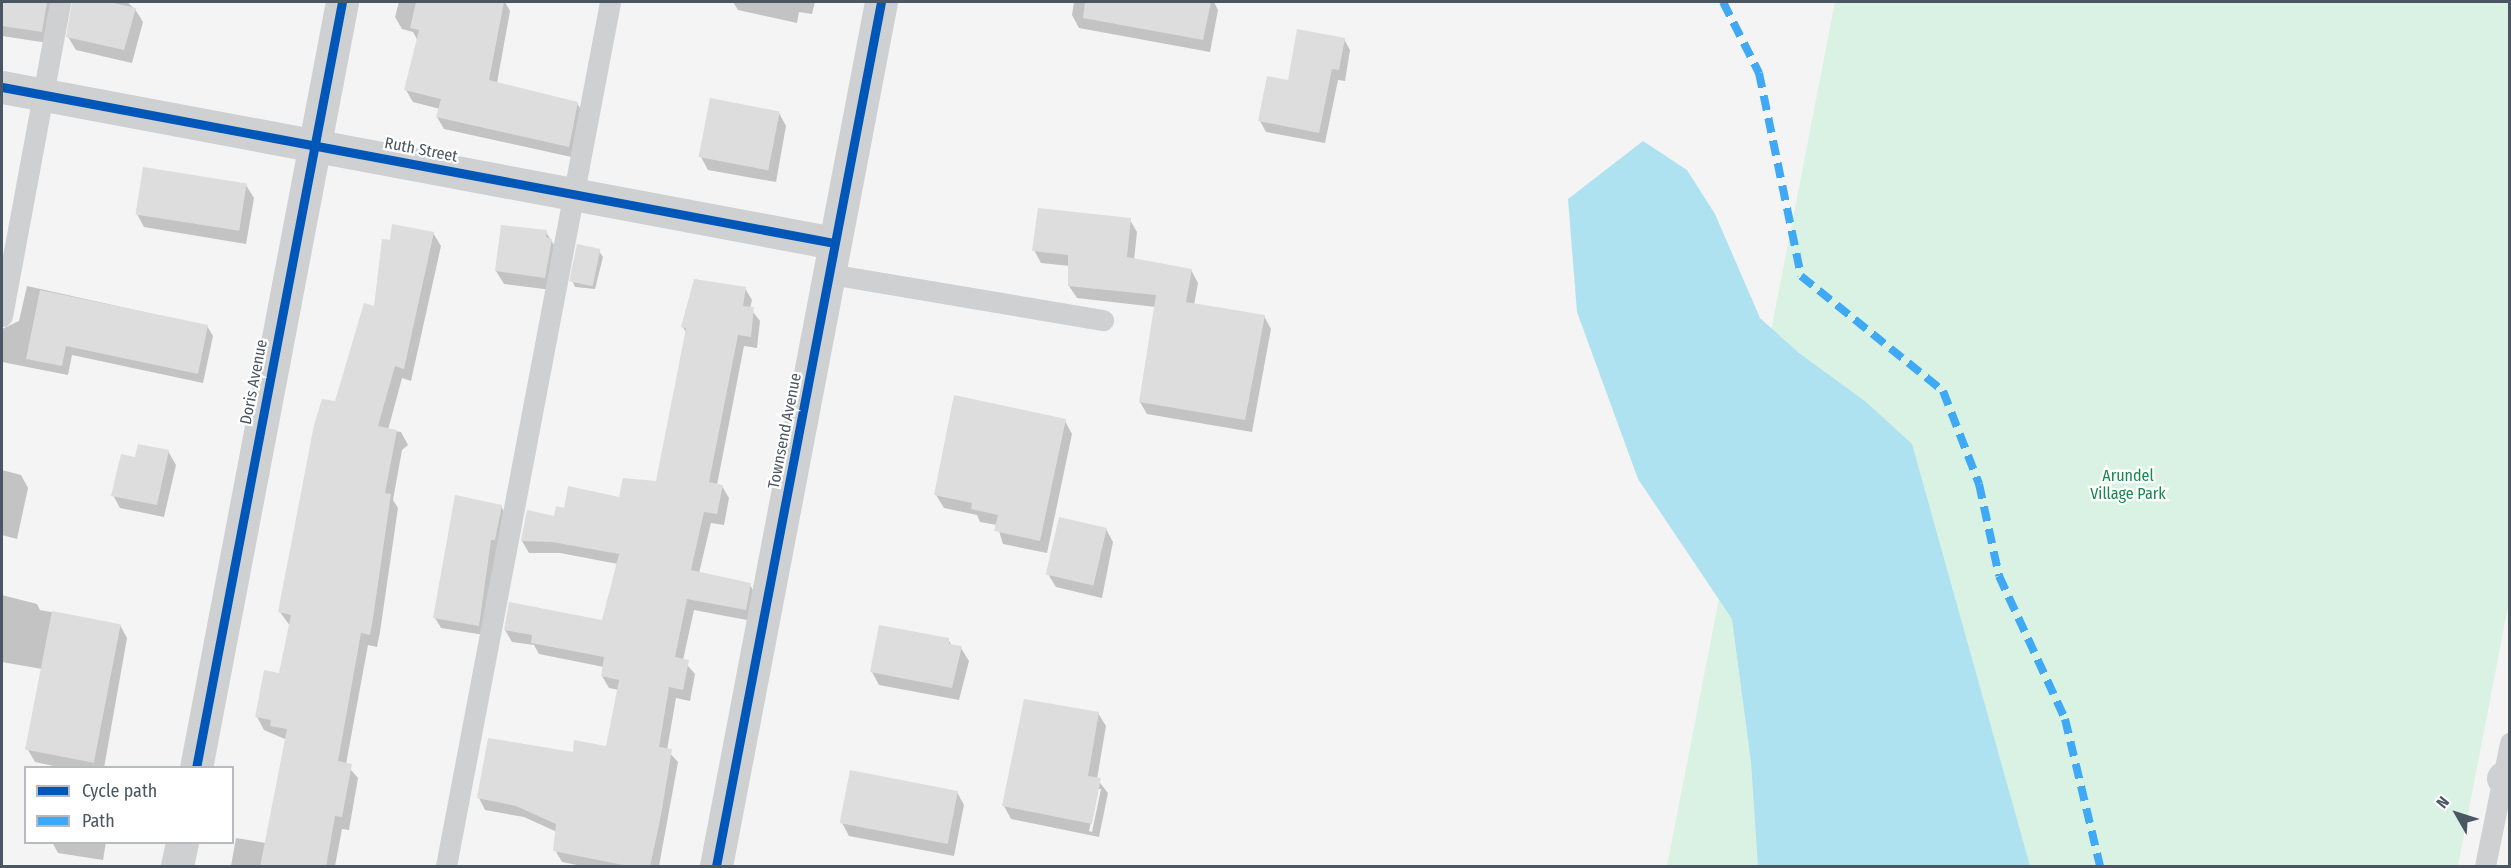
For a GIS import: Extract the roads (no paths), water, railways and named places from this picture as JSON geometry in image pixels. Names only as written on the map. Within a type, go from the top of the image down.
[{"type":"street","name":"Doris Avenue","points":[[196,766],[342,2]]},
{"type":"street","name":"Townsend Avenue","points":[[717,867],[881,2]]},
{"type":"street","name":"Ruth Street","points":[[2,87],[574,194],[832,259]]},
{"type":"street","points":[[177,867],[182,844]]},
{"type":"lane","points":[[2,316],[60,2]]},
{"type":"lane","points":[[446,867],[610,2]]},
{"type":"lane","points":[[832,259],[1103,320]]},
{"type":"lane","points":[[2485,867],[2506,778],[2510,743]]},
{"type":"water","points":[[1643,141],[1687,170],[1715,214],[1760,318],[1799,353],[1866,402],[1912,444],[2030,866],[1758,866],[1751,762],[1732,619],[1638,479],[1577,312],[1568,199]]},
{"type":"park label","name":"Arundel Village Park","points":[[2128,485]]}]
